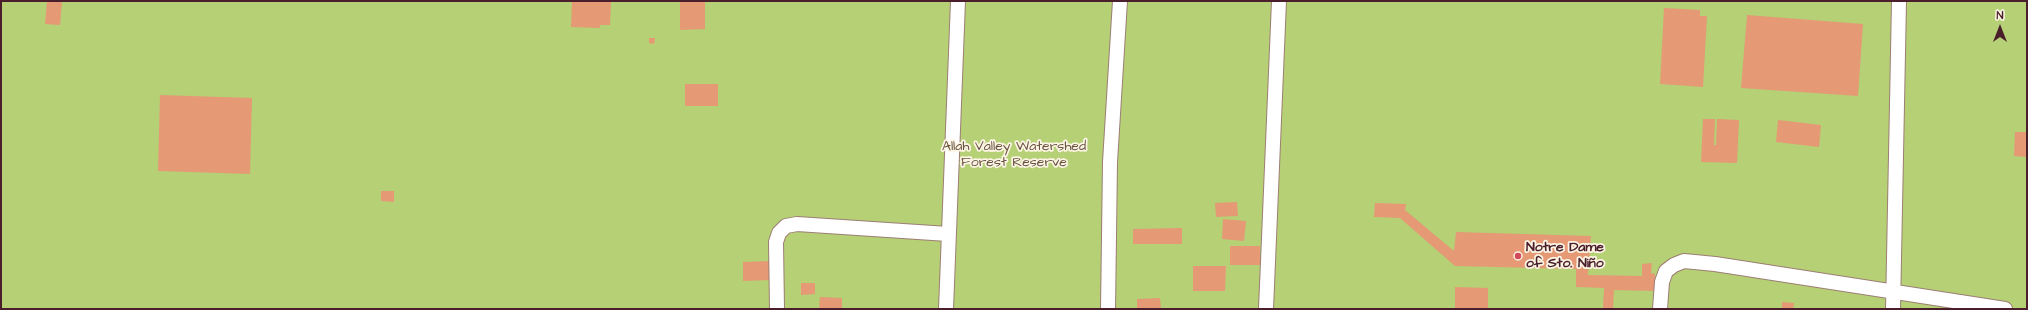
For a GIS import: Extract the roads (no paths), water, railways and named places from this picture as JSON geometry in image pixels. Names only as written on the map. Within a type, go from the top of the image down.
[{"type":"street","points":[[946,309],[958,1]]},
{"type":"street","points":[[1108,309],[1110,162],[1120,1]]},
{"type":"street","points":[[1266,309],[1279,1]]},
{"type":"street","points":[[1893,309],[1899,1]]},
{"type":"street","points":[[777,309],[776,242],[779,233],[786,226],[797,224],[948,234]]},
{"type":"street","points":[[1660,309],[1662,282],[1666,271],[1674,265],[1684,261],[1715,264],[1894,293],[2005,309]]},
{"type":"place","name":"Notre Dame of Sto. Niño","points":[[1518,256]]},
{"type":"park label","name":"Allah Valley Watershed Forest Reserve","points":[[1014,156]]}]
